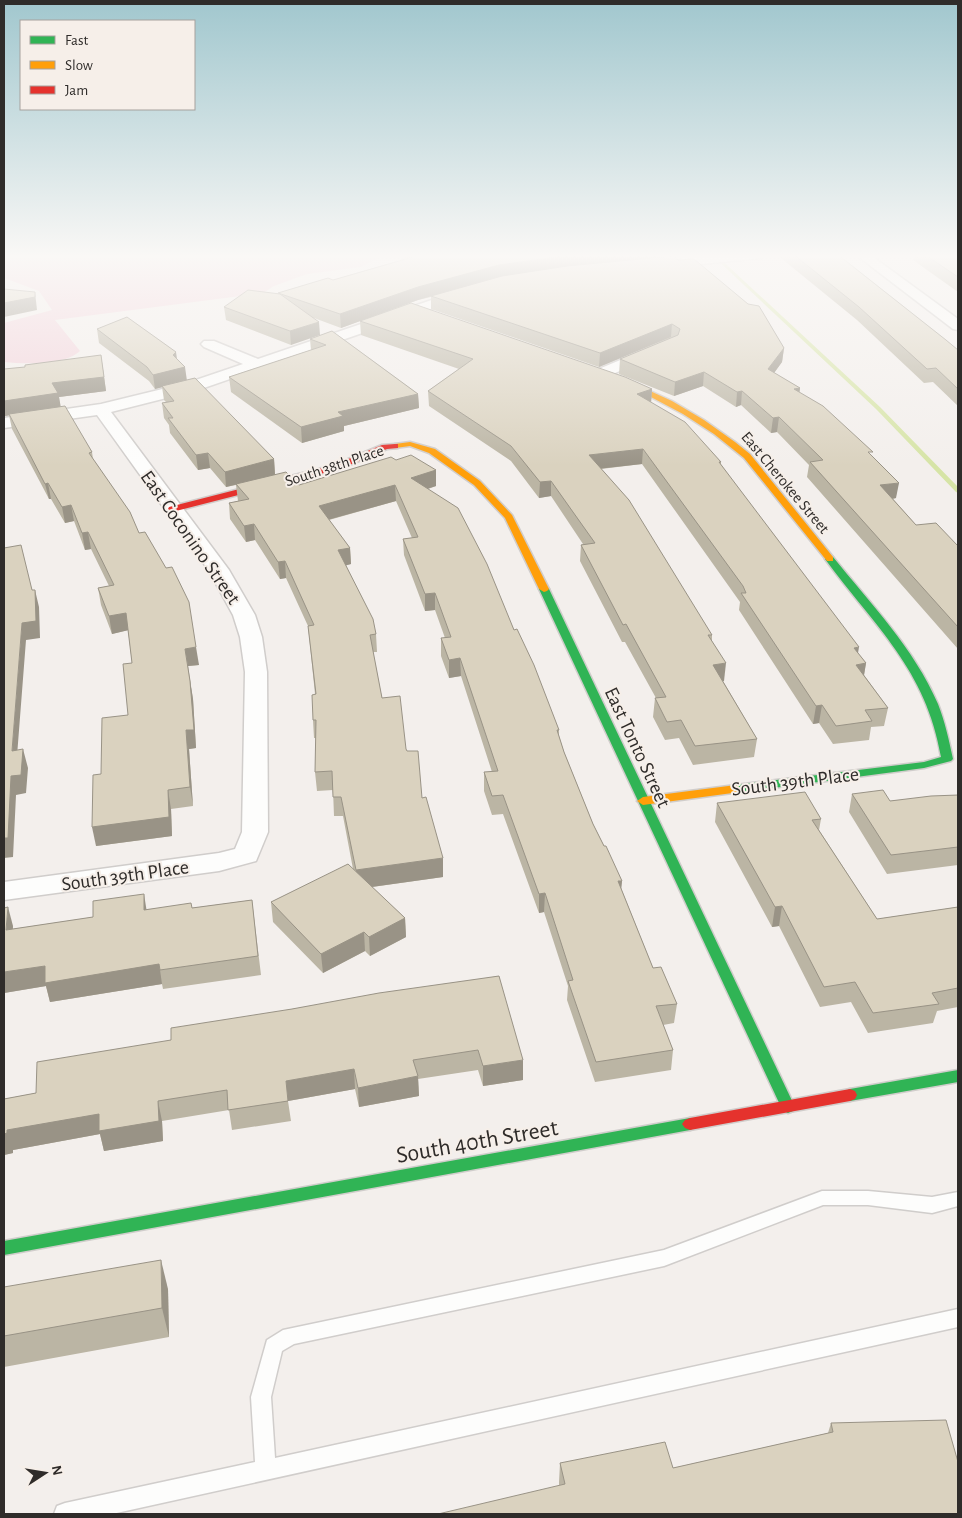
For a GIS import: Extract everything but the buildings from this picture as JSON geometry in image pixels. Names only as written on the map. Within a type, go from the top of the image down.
[{"type":"street","points":[[4,423],[100,409],[192,387],[371,325]]},
{"type":"street","points":[[209,344],[258,365]]},
{"type":"street","points":[[595,372],[663,347]]},
{"type":"street","name":"East Cherokee Street","points":[[595,372],[659,396],[719,432],[747,456],[894,640],[914,671],[947,743],[946,759]]},
{"type":"street","name":"East Coconino Street","points":[[100,409],[234,593],[251,637],[256,672],[255,832],[246,855]]},
{"type":"street","name":"South 38th Place","points":[[172,509],[306,476],[363,458],[385,447],[410,444]]},
{"type":"street","name":"East Tonto Street","points":[[410,444],[432,451],[456,467],[477,483],[509,517],[788,1107]]},
{"type":"street","name":"South 39th Place","points":[[643,801],[924,765],[946,759]]},
{"type":"street","name":"South 39th Place","points":[[4,891],[204,864],[246,855]]},
{"type":"street","name":"South 40th Street","points":[[4,1248],[958,1076]]},
{"type":"lane","points":[[266,1470],[261,1397],[274,1346],[290,1336],[664,1258],[822,1198],[868,1198],[932,1205],[958,1199]]},
{"type":"lane","points":[[66,1514],[958,1318]]},
{"type":"shaded area","points":[[4,325],[59,325],[80,351],[73,356],[54,362],[4,362]]},
{"type":"waterway","points":[[789,325],[878,408],[958,491]]},
{"type":"traffic: fast","points":[[736,789],[924,765],[947,759],[942,730],[932,703],[919,677],[885,628],[830,559]]},
{"type":"traffic: fast","points":[[544,589],[788,1107]]},
{"type":"traffic: fast","points":[[850,1095],[958,1076]]},
{"type":"traffic: fast","points":[[4,1248],[690,1124]]},
{"type":"traffic: slow","points":[[617,380],[685,412],[717,432],[747,456],[830,559]]},
{"type":"traffic: slow","points":[[395,446],[410,444],[432,451],[477,483],[509,517],[544,589]]},
{"type":"traffic: slow","points":[[643,801],[736,789]]},
{"type":"traffic: jam","points":[[172,509],[337,467],[385,447],[395,446]]},
{"type":"traffic: jam","points":[[690,1124],[850,1095]]}]
